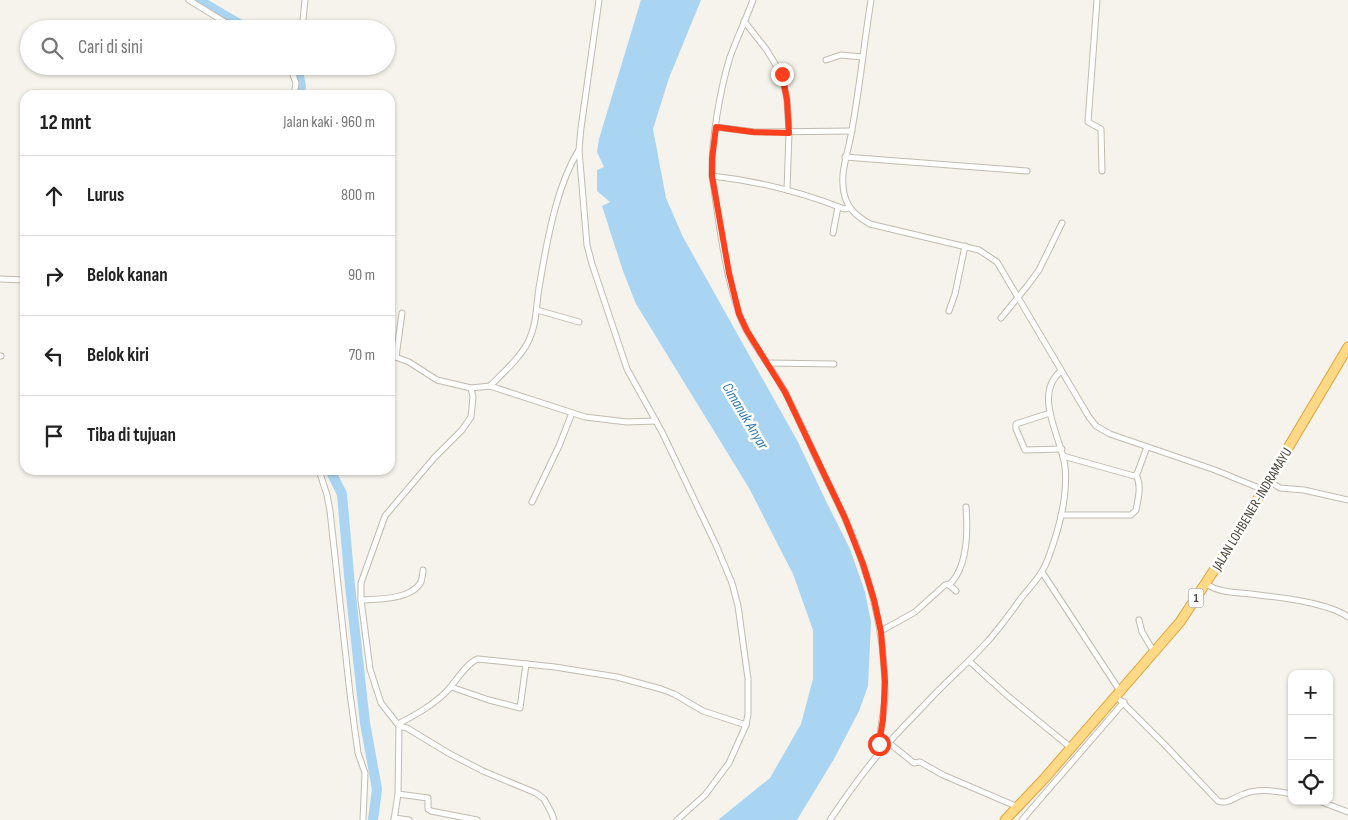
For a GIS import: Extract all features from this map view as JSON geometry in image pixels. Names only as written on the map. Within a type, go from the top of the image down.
[{"type":"highway","name":"JALAN LOHBENER-INDRAMAYU","points":[[1005,820],[1019,807],[1070,747],[1121,698],[1154,652],[1208,585],[1264,490],[1273,484],[1348,348]]},
{"type":"street","points":[[189,0],[221,20]]},
{"type":"street","points":[[303,20],[305,0]]},
{"type":"street","points":[[599,0],[581,128],[580,150],[585,227],[592,264],[628,368],[716,545],[732,583],[741,625],[748,679],[748,714],[746,725],[729,763],[705,795],[677,820]]},
{"type":"street","points":[[753,0],[730,59],[716,127],[712,176],[729,273],[739,314],[747,331],[785,392],[845,518],[863,564],[881,632],[885,682],[883,719],[879,740],[881,751]]},
{"type":"street","points":[[871,0],[849,158],[842,181],[849,208],[870,224],[979,250],[997,262],[1061,371],[1096,426],[1110,434],[1215,470],[1264,490]]},
{"type":"street","points":[[1097,0],[1088,122],[1101,129],[1102,172]]},
{"type":"street","points":[[744,21],[766,48],[782,74],[787,100],[789,133],[787,190]]},
{"type":"street","points":[[826,60],[841,55],[862,57]]},
{"type":"street","points":[[294,75],[296,83],[295,90]]},
{"type":"street","points":[[716,127],[753,132],[852,131]]},
{"type":"street","points":[[490,386],[528,342],[534,327],[545,254],[554,217],[565,179],[580,150]]},
{"type":"street","points":[[849,158],[1027,171]]},
{"type":"street","points":[[712,176],[746,180],[787,190],[844,209],[849,208]]},
{"type":"street","points":[[833,233],[838,207]]},
{"type":"street","points":[[1001,318],[1039,270],[1062,223]]},
{"type":"street","points":[[949,311],[955,294],[965,246]]},
{"type":"street","points":[[0,279],[20,280]]},
{"type":"street","points":[[537,310],[579,322]]},
{"type":"street","points":[[402,313],[396,357],[409,362],[438,380],[471,388],[490,386],[585,417],[627,422],[656,421]]},
{"type":"street","points":[[768,362],[834,364]]},
{"type":"street","points":[[830,820],[881,751],[992,636],[1042,572],[1049,557],[1061,515],[1065,476],[1062,449],[1050,413],[1049,397],[1052,383],[1061,371]]},
{"type":"street","points":[[471,388],[473,397],[471,417],[462,430],[411,484],[382,522],[360,583],[370,669],[384,708],[398,725],[407,728],[483,771],[536,793],[544,799],[554,820]]},
{"type":"street","points":[[532,502],[559,446],[572,413]]},
{"type":"street","points":[[1050,413],[1016,424],[1016,429],[1025,450],[1062,449]]},
{"type":"street","points":[[1061,515],[1131,514],[1136,510],[1138,498],[1138,480],[1136,476],[1148,447]]},
{"type":"street","points":[[1063,456],[1136,476]]},
{"type":"street","points":[[321,475],[330,511],[358,753],[365,774],[363,820]]},
{"type":"street","points":[[1273,484],[1348,500]]},
{"type":"street","points":[[881,632],[906,618],[945,585],[949,585],[957,573],[966,545],[968,529],[966,507]]},
{"type":"street","points":[[361,600],[396,597],[405,594],[419,584],[423,570]]},
{"type":"street","points":[[1042,572],[1121,698],[1218,801],[1226,803],[1254,791],[1288,793]]},
{"type":"street","points":[[949,585],[956,591]]},
{"type":"street","points":[[1208,585],[1230,593],[1304,602],[1336,611],[1348,617]]},
{"type":"street","points":[[1139,620],[1142,632],[1154,652]]},
{"type":"street","points":[[398,725],[434,703],[451,687],[474,659],[618,677],[661,689],[674,694],[703,711],[746,725]]},
{"type":"street","points":[[969,661],[1070,747]]},
{"type":"street","points":[[451,687],[520,708],[526,664]]},
{"type":"street","points":[[1022,820],[1121,698]]},
{"type":"street","points":[[398,725],[398,794],[394,819],[409,820]]},
{"type":"street","points":[[889,743],[914,763],[920,762],[943,775],[1019,807]]},
{"type":"street","points":[[398,794],[428,798],[428,809],[431,811],[478,820]]},
{"type":"street","points":[[1330,805],[1348,812]]},
{"type":"water","name":"Cimanuk Anyar","points":[[641,0],[701,0],[669,78],[653,129],[666,198],[683,237],[798,442],[850,549],[865,592],[871,622],[868,686],[859,711],[834,759],[797,820],[718,820],[770,778],[801,724],[813,679],[813,630],[793,574],[749,488],[636,304],[602,206],[610,202],[597,191],[597,170],[604,167],[597,152],[599,139]]},
{"type":"waterway","points":[[198,0],[232,20]]},
{"type":"waterway","points":[[299,75],[301,90]]},
{"type":"waterway","points":[[332,475],[342,494],[365,723],[377,789],[373,820]]},
{"type":"route","points":[[782,74],[787,100],[789,133],[753,132],[716,127],[712,176],[729,273],[739,314],[747,331],[785,392],[845,518],[863,564],[874,600],[881,632],[885,682],[885,701],[879,744]]}]
